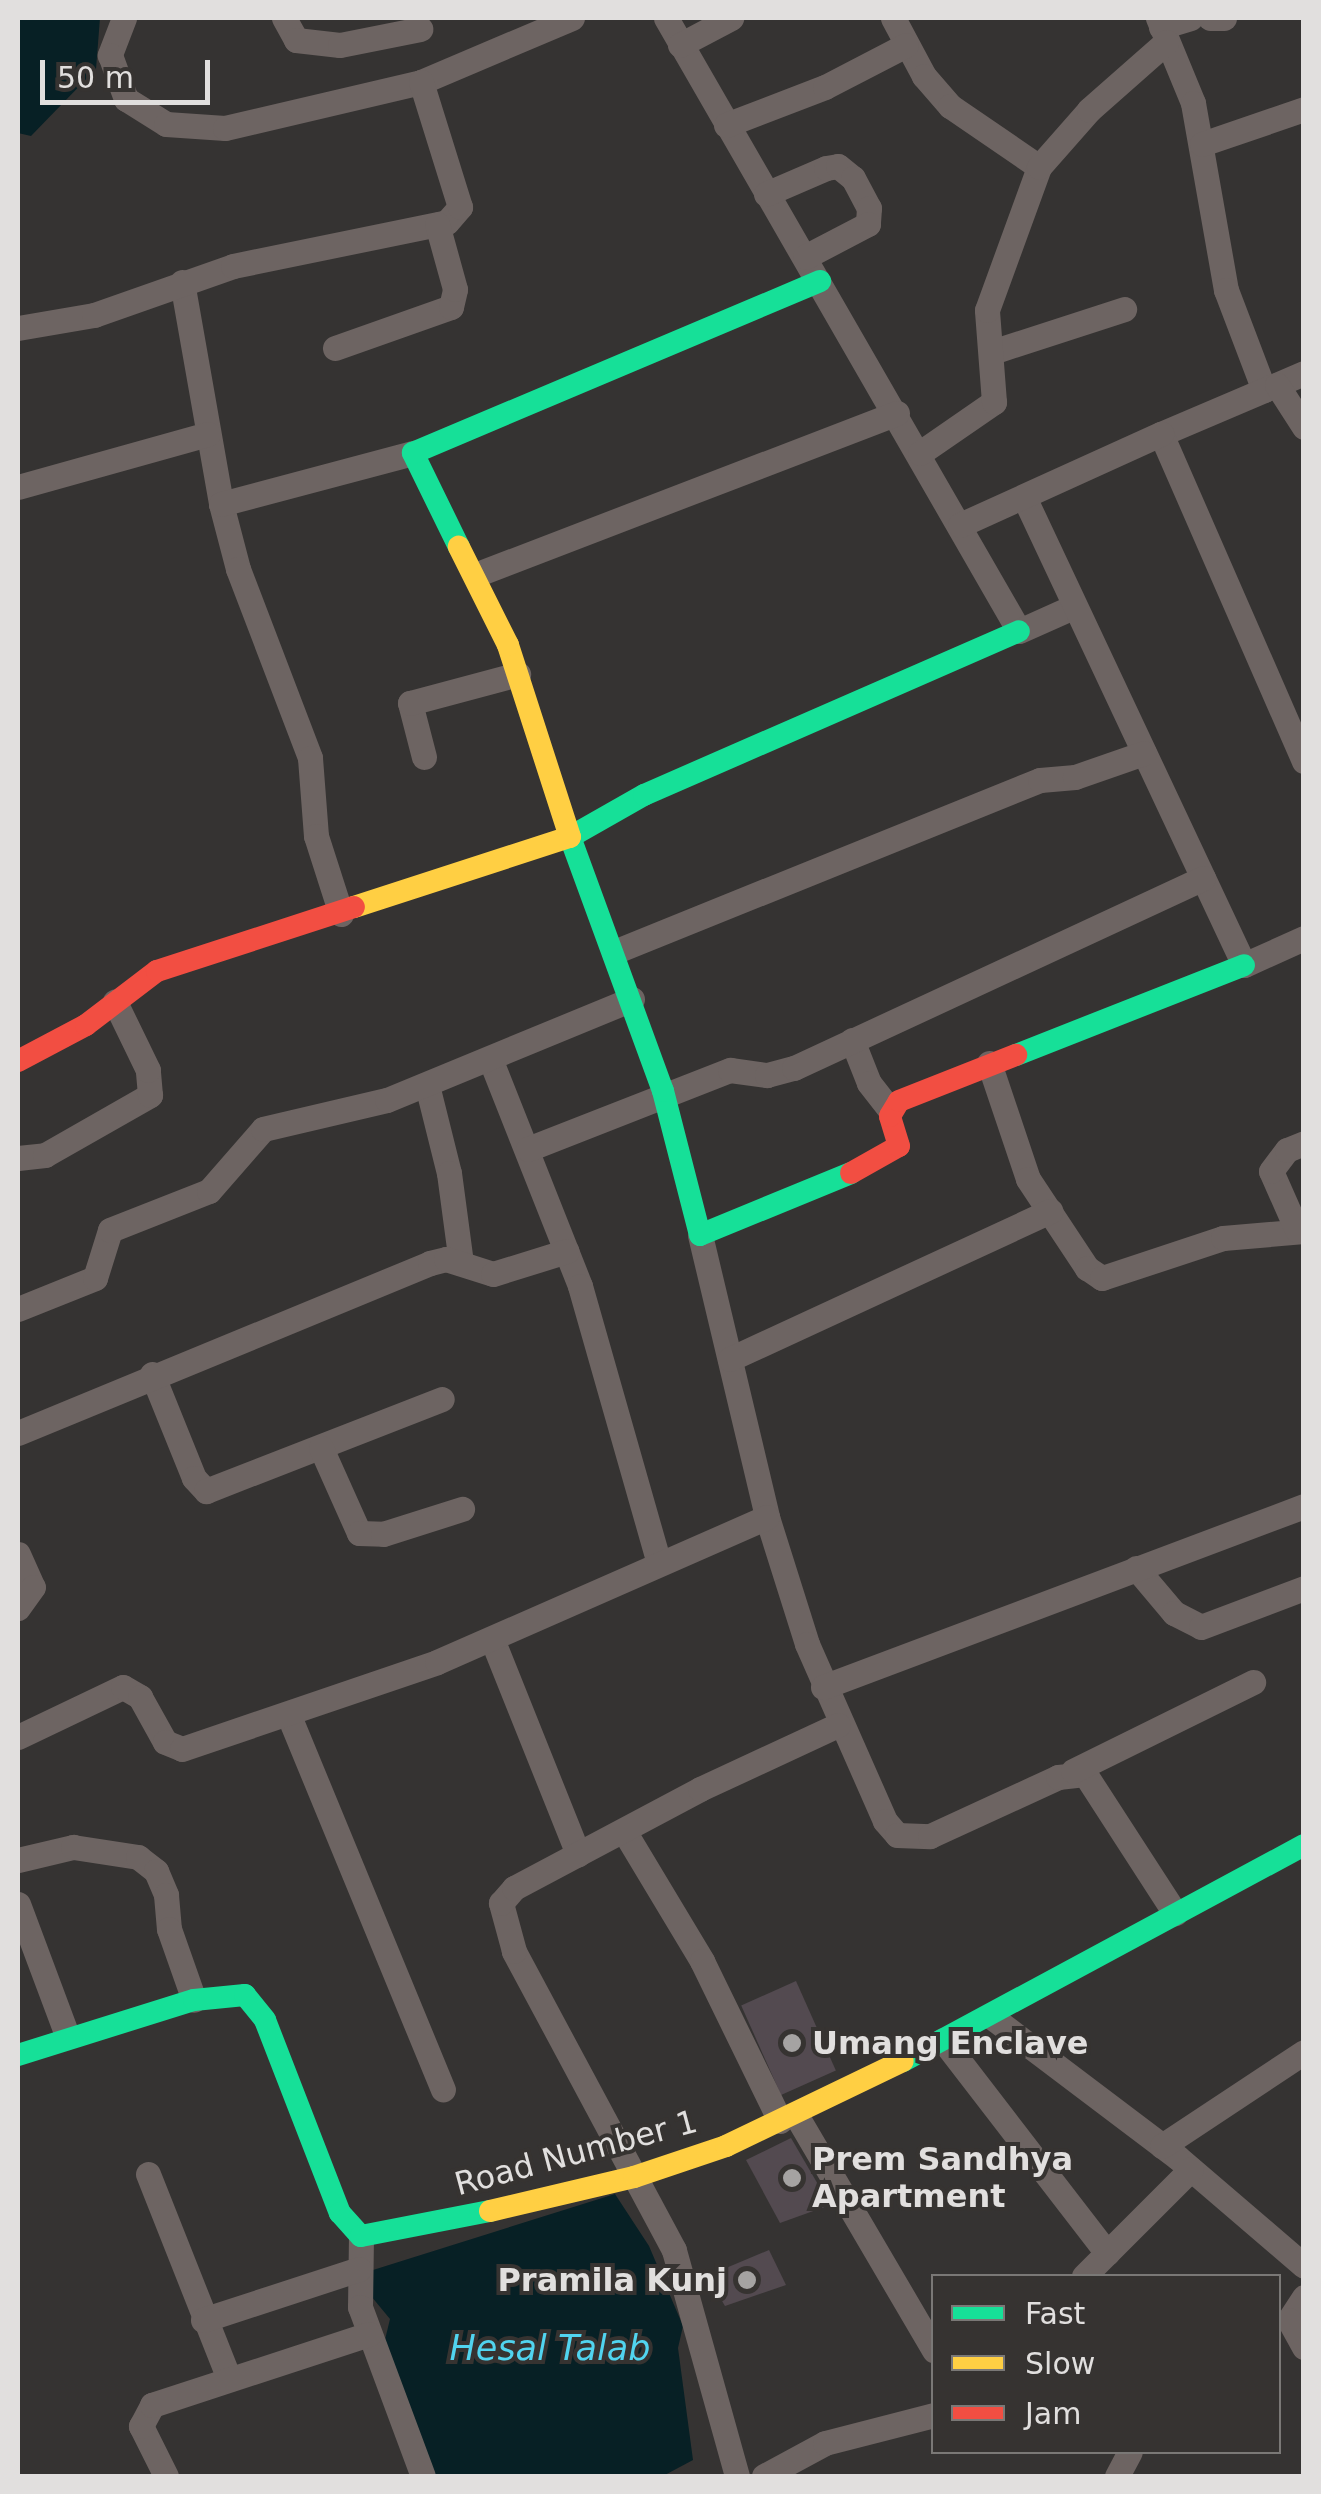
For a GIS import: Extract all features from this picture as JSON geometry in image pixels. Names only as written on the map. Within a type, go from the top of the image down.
[{"type":"street","points":[[124,18],[110,55],[114,81],[126,99],[166,124],[225,128],[283,119],[421,82],[572,18]]},
{"type":"street","points":[[284,18],[296,40],[340,46],[420,29]]},
{"type":"street","points":[[666,18],[897,413],[1019,631]]},
{"type":"street","points":[[680,45],[731,18]]},
{"type":"street","points":[[893,18],[906,45],[950,106],[1039,167]]},
{"type":"street","points":[[920,453],[994,402],[987,310],[996,274],[1039,167],[1162,29],[1191,18]]},
{"type":"street","points":[[1210,18],[1224,18]]},
{"type":"street","points":[[1162,29],[1202,144],[1214,247],[1271,388],[1304,427]]},
{"type":"street","points":[[726,125],[825,86],[906,45]]},
{"type":"street","points":[[18,328],[94,315],[182,282],[438,224],[457,215],[460,206],[421,82]]},
{"type":"street","points":[[1202,144],[1304,109]]},
{"type":"street","points":[[766,194],[826,168],[838,166],[852,178],[869,208],[868,224],[806,257]]},
{"type":"street","points":[[335,348],[451,306],[455,290],[438,224]]},
{"type":"street","points":[[221,504],[412,452],[820,281]]},
{"type":"street","points":[[182,282],[221,504],[238,569],[310,758],[316,836],[341,914]]},
{"type":"street","points":[[992,352],[1124,309]]},
{"type":"street","points":[[960,526],[1304,372]]},
{"type":"street","points":[[475,575],[897,413]]},
{"type":"street","points":[[18,487],[208,434]]},
{"type":"street","points":[[1161,434],[1304,760]]},
{"type":"street","points":[[412,452],[475,575],[518,674],[570,837],[664,1090],[768,1517],[823,1687],[885,1821],[897,1836],[912,1840],[1073,1772],[1253,1682]]},
{"type":"street","points":[[1024,496],[1244,964]]},
{"type":"street","points":[[18,1061],[75,1032],[140,981],[188,958],[341,914],[570,837],[644,795],[1073,607]]},
{"type":"street","points":[[424,757],[410,703],[518,674]]},
{"type":"street","points":[[614,952],[1040,780],[1075,777],[1144,753]]},
{"type":"street","points":[[528,1149],[664,1090],[730,1070],[779,1074],[1204,878]]},
{"type":"street","points":[[890,1110],[990,1064],[1304,938]]},
{"type":"street","points":[[18,1309],[95,1278],[101,1242],[110,1230],[210,1192],[263,1129],[427,1086],[632,999]]},
{"type":"street","points":[[18,1158],[46,1155],[150,1095],[148,1070],[115,1002]]},
{"type":"street","points":[[700,1234],[886,1159],[900,1146],[890,1110],[869,1082],[852,1040]]},
{"type":"street","points":[[491,1060],[566,1250],[659,1563]]},
{"type":"street","points":[[990,1064],[1020,1160],[1087,1268],[1102,1278],[1223,1238],[1300,1230],[1271,1171],[1287,1150],[1304,1143]]},
{"type":"street","points":[[427,1086],[449,1173],[461,1262]]},
{"type":"street","points":[[730,1359],[1050,1211]]},
{"type":"street","points":[[18,1434],[152,1374],[402,1273],[446,1259],[493,1274],[566,1250]]},
{"type":"street","points":[[152,1374],[194,1478],[206,1491],[442,1399]]},
{"type":"street","points":[[321,1448],[359,1533],[383,1534],[462,1509]]},
{"type":"street","points":[[823,1687],[1304,1506]]},
{"type":"street","points":[[18,1737],[122,1686],[140,1698],[173,1749],[289,1716],[492,1638],[768,1517]]},
{"type":"street","points":[[18,1554],[32,1587],[18,1608]]},
{"type":"street","points":[[1136,1568],[1174,1613],[1201,1627],[1304,1588]]},
{"type":"street","points":[[492,1638],[578,1854]]},
{"type":"street","points":[[289,1716],[443,2090]]},
{"type":"street","points":[[736,2476],[690,2293],[502,1918],[501,1902],[514,1888],[768,1753],[838,1724]]},
{"type":"street","points":[[1073,1772],[1096,1785],[1175,1913]]},
{"type":"street","points":[[624,1831],[702,1961],[788,2118],[931,2345]]},
{"type":"street","name":"Road Number 1","points":[[361,2236],[634,2177],[788,2118],[993,2018],[1070,1966],[1304,1845]]},
{"type":"street","points":[[18,1860],[74,1847],[138,1857],[156,1871],[166,1895],[169,1928],[194,2000]]},
{"type":"street","points":[[18,1904],[68,2035]]},
{"type":"street","points":[[18,2055],[68,2035],[194,2000],[232,1992],[255,2003],[340,2213],[361,2236],[360,2269],[369,2334],[423,2476]]},
{"type":"street","points":[[993,2018],[1162,2146],[1304,2266]]},
{"type":"street","points":[[943,2040],[1107,2254]]},
{"type":"street","points":[[1162,2146],[1304,2052]]},
{"type":"street","points":[[1086,2274],[1191,2170]]},
{"type":"street","points":[[148,2174],[229,2379]]},
{"type":"street","points":[[203,2320],[360,2269]]},
{"type":"street","points":[[1292,2307],[1290,2320],[1304,2347]]},
{"type":"street","points":[[166,2476],[141,2426],[144,2413],[229,2379],[369,2334]]},
{"type":"street","points":[[764,2476],[825,2444],[931,2416]]},
{"type":"street","points":[[1116,2476],[1129,2454]]},
{"type":"water","points":[[18,18],[100,18],[96,69],[31,136],[18,133]]},
{"type":"water","name":"Hesal Talab","points":[[615,2194],[649,2246],[683,2326],[678,2348],[693,2460],[663,2476],[428,2476],[383,2348],[390,2319],[371,2296],[373,2270]]},
{"type":"building","name":"Umang Enclave","points":[[796,1981],[836,2071],[781,2095],[741,2005]]},
{"type":"building","name":"Prem Sandhya Apartment","points":[[791,2138],[830,2205],[780,2223],[746,2160]]},
{"type":"building","name":"Pramila Kunj","points":[[769,2250],[786,2285],[725,2306],[707,2276]]},
{"type":"traffic: fast","points":[[459,547],[413,453],[820,281]]},
{"type":"traffic: fast","points":[[851,1173],[700,1235],[663,1091],[570,837],[644,795],[1019,631]]},
{"type":"traffic: fast","points":[[1016,1055],[1244,965]]},
{"type":"traffic: fast","points":[[903,2061],[1304,1845]]},
{"type":"traffic: fast","points":[[18,2055],[194,2000],[245,1995],[265,2020],[340,2213],[361,2236],[490,2211]]},
{"type":"traffic: slow","points":[[354,907],[570,837],[508,645],[459,547]]},
{"type":"traffic: slow","points":[[490,2211],[634,2177],[726,2146],[903,2061]]},
{"type":"traffic: jam","points":[[18,1061],[86,1025],[157,971],[354,907]]},
{"type":"traffic: jam","points":[[851,1173],[899,1146],[890,1116],[899,1101],[1016,1055]]},
{"type":"place","name":"Umang Enclave","points":[[792,2043]]},
{"type":"place","name":"Prem Sandhya Apartment","points":[[792,2178]]},
{"type":"place","name":"Pramila Kunj","points":[[747,2280]]}]
